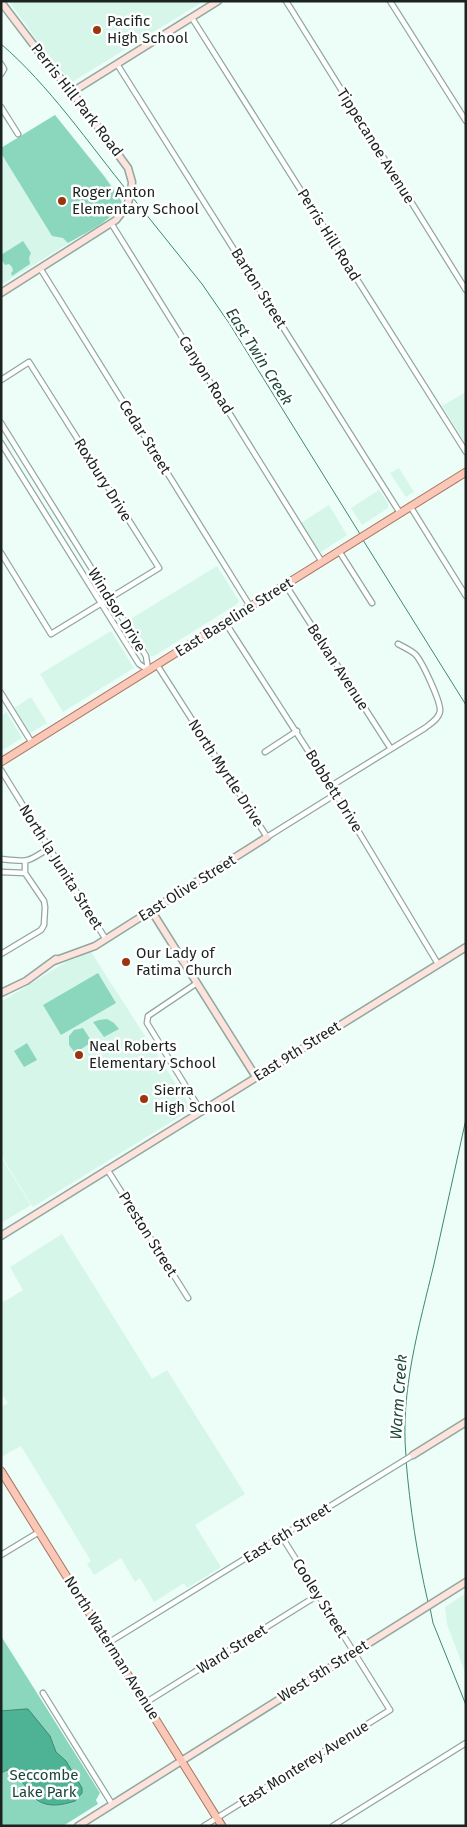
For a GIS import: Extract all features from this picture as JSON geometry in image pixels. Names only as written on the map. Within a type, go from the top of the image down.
[{"type":"main road","name":"East Baseline Street","points":[[1,762],[466,472]]},
{"type":"main road","name":"North Waterman Avenue","points":[[1,1471],[222,1826]]},
{"type":"street","points":[[72,92],[218,1]]},
{"type":"street","name":"Tippecanoe Avenue","points":[[286,1],[466,290]]},
{"type":"street","points":[[390,1],[466,122]]},
{"type":"street","name":"Perris Hill Park Road","points":[[1,2],[72,92],[128,168],[132,182],[127,204],[120,216],[111,224]]},
{"type":"street","name":"Perris Hill Road","points":[[192,18],[466,452]]},
{"type":"street","points":[[1,64],[4,69],[1,74]]},
{"type":"street","name":"Barton Street","points":[[117,64],[400,513]]},
{"type":"street","points":[[1,107],[18,134]]},
{"type":"street","points":[[1,292],[111,224]]},
{"type":"street","name":"Canyon Road","points":[[111,224],[322,562]]},
{"type":"street","name":"Cedar Street","points":[[40,268],[250,606]]},
{"type":"street","name":"Roxbury Drive","points":[[1,380],[29,362],[159,568],[52,634],[1,553]]},
{"type":"street","name":"Windsor Drive","points":[[1,424],[146,656],[148,670]]},
{"type":"street","name":"Windsor Drive","points":[[1,443],[139,664],[148,670]]},
{"type":"street","points":[[39,503],[47,497]]},
{"type":"street","points":[[410,506],[466,596]]},
{"type":"street","points":[[339,551],[372,603]]},
{"type":"street","name":"Belvan Avenue","points":[[285,584],[391,749]]},
{"type":"street","name":"Bobbett Drive","points":[[225,622],[297,731],[438,964]]},
{"type":"street","points":[[331,786],[437,719],[440,712],[438,703],[423,665],[415,654],[398,644]]},
{"type":"street","name":"North Myrtle Drive","points":[[157,665],[268,837],[336,794]]},
{"type":"street","points":[[1,693],[32,743]]},
{"type":"street","points":[[265,752],[297,731]]},
{"type":"street","name":"North la Junita Street","points":[[1,770],[106,938]]},
{"type":"street","name":"East Olive Street","points":[[1,993],[26,981],[54,961],[95,946],[268,837]]},
{"type":"street","points":[[1,859],[31,860],[49,848]]},
{"type":"street","points":[[1,954],[41,930],[44,925],[44,901],[25,873],[25,861]]},
{"type":"street","points":[[1,872],[25,873]]},
{"type":"street","points":[[151,910],[256,1077]]},
{"type":"street","name":"East 9th Street","points":[[1,1236],[466,947]]},
{"type":"street","points":[[197,984],[146,1019],[147,1024],[201,1111]]},
{"type":"street","name":"Preston Street","points":[[107,1169],[188,1298]]},
{"type":"street","name":"East 6th Street","points":[[108,1643],[466,1422]]},
{"type":"street","points":[[1,1555],[39,1532]]},
{"type":"street","name":"Cooley Street","points":[[282,1537],[390,1710]]},
{"type":"street","name":"West 5th Street","points":[[78,1826],[466,1582]]},
{"type":"street","name":"Ward Street","points":[[145,1702],[318,1595]]},
{"type":"street","points":[[43,1693],[112,1804]]},
{"type":"street","name":"East Monterey Avenue","points":[[204,1826],[390,1710]]},
{"type":"street","points":[[333,1826],[466,1743]]},
{"type":"shaded area","name":"Pacific High School","points":[[9,1],[204,1],[72,82],[51,60]]},
{"type":"shaded area","name":"Roger Anton Elementary School","points":[[55,115],[123,199],[118,209],[108,219],[1,285],[1,148]]},
{"type":"shaded area","points":[[466,392],[466,444],[442,406]]},
{"type":"shaded area","points":[[399,468],[414,492],[406,497],[390,473]]},
{"type":"shaded area","points":[[379,490],[388,503],[388,508],[362,525],[351,508]]},
{"type":"shaded area","points":[[329,505],[347,535],[321,552],[318,552],[301,523]]},
{"type":"shaded area","points":[[217,566],[239,601],[237,604],[154,656],[151,656],[129,620]]},
{"type":"shaded area","points":[[111,631],[134,668],[63,712],[40,674]]},
{"type":"shaded area","points":[[31,697],[47,723],[30,733],[14,708]]},
{"type":"shaded area","points":[[6,712],[22,738],[1,751],[1,716]]},
{"type":"shaded area","name":"Neal Roberts Elementary School","points":[[91,952],[192,1109],[33,1207],[1,1155],[1,1002],[66,962]]},
{"type":"shaded area","points":[[1,1157],[31,1205],[1,1223]]},
{"type":"shaded area","points":[[62,1234],[152,1379],[167,1370],[245,1494],[195,1525],[221,1567],[187,1588],[184,1583],[154,1602],[140,1578],[135,1582],[121,1558],[94,1575],[87,1564],[91,1561],[21,1446],[1,1457],[1,1407],[8,1403],[1,1393],[1,1298],[4,1302],[23,1290],[10,1267]]},
{"type":"shaded area","points":[[466,1593],[466,1675],[447,1624],[445,1607]]},
{"type":"shaded area","points":[[28,1709],[50,1736],[56,1752],[66,1761],[82,1788],[82,1793],[75,1801],[56,1805],[42,1803],[37,1800],[13,1771],[7,1770],[1,1773],[1,1711]]},
{"type":"green space","name":"Roger Anton Elementary School","points":[[55,115],[104,176],[122,202],[105,221],[68,243],[63,238],[52,236],[1,153],[1,148]]},
{"type":"green space","points":[[23,241],[31,253],[29,258],[30,264],[12,276],[12,267],[9,264],[5,265],[1,255]]},
{"type":"green space","points":[[98,973],[116,1003],[61,1035],[43,1005]]},
{"type":"green space","points":[[107,1019],[119,1029],[104,1037],[93,1022]]},
{"type":"green space","points":[[83,1028],[92,1042],[75,1053],[69,1045],[69,1036],[74,1030]]},
{"type":"green space","points":[[27,1043],[37,1060],[24,1067],[14,1051]]},
{"type":"green space","name":"Seccombe Lake Park","points":[[1,1636],[100,1793],[96,1800],[98,1804],[63,1826],[1,1826]]},
{"type":"waterway","name":"East Twin Creek","points":[[1,44],[19,60],[52,96],[129,193]]},
{"type":"waterway","name":"East Twin Creek","points":[[133,198],[202,284],[229,323],[360,534]]},
{"type":"waterway","name":"East Twin Creek","points":[[363,540],[466,705]]},
{"type":"waterway","name":"Warm Creek","points":[[406,1456],[406,1407],[412,1359],[466,1119]]},
{"type":"waterway","name":"Warm Creek","points":[[406,1460],[414,1531],[428,1602]]},
{"type":"waterway","name":"Warm Creek","points":[[430,1608],[433,1623],[466,1705]]},
{"type":"place","name":"Pacific High School","points":[[97,30]]},
{"type":"place","name":"Roger Anton Elementary School","points":[[62,201]]},
{"type":"place","name":"Our Lady of Fatima Church","points":[[126,962]]},
{"type":"place","name":"Neal Roberts Elementary School","points":[[79,1055]]},
{"type":"place","name":"Sierra High School","points":[[144,1099]]}]
